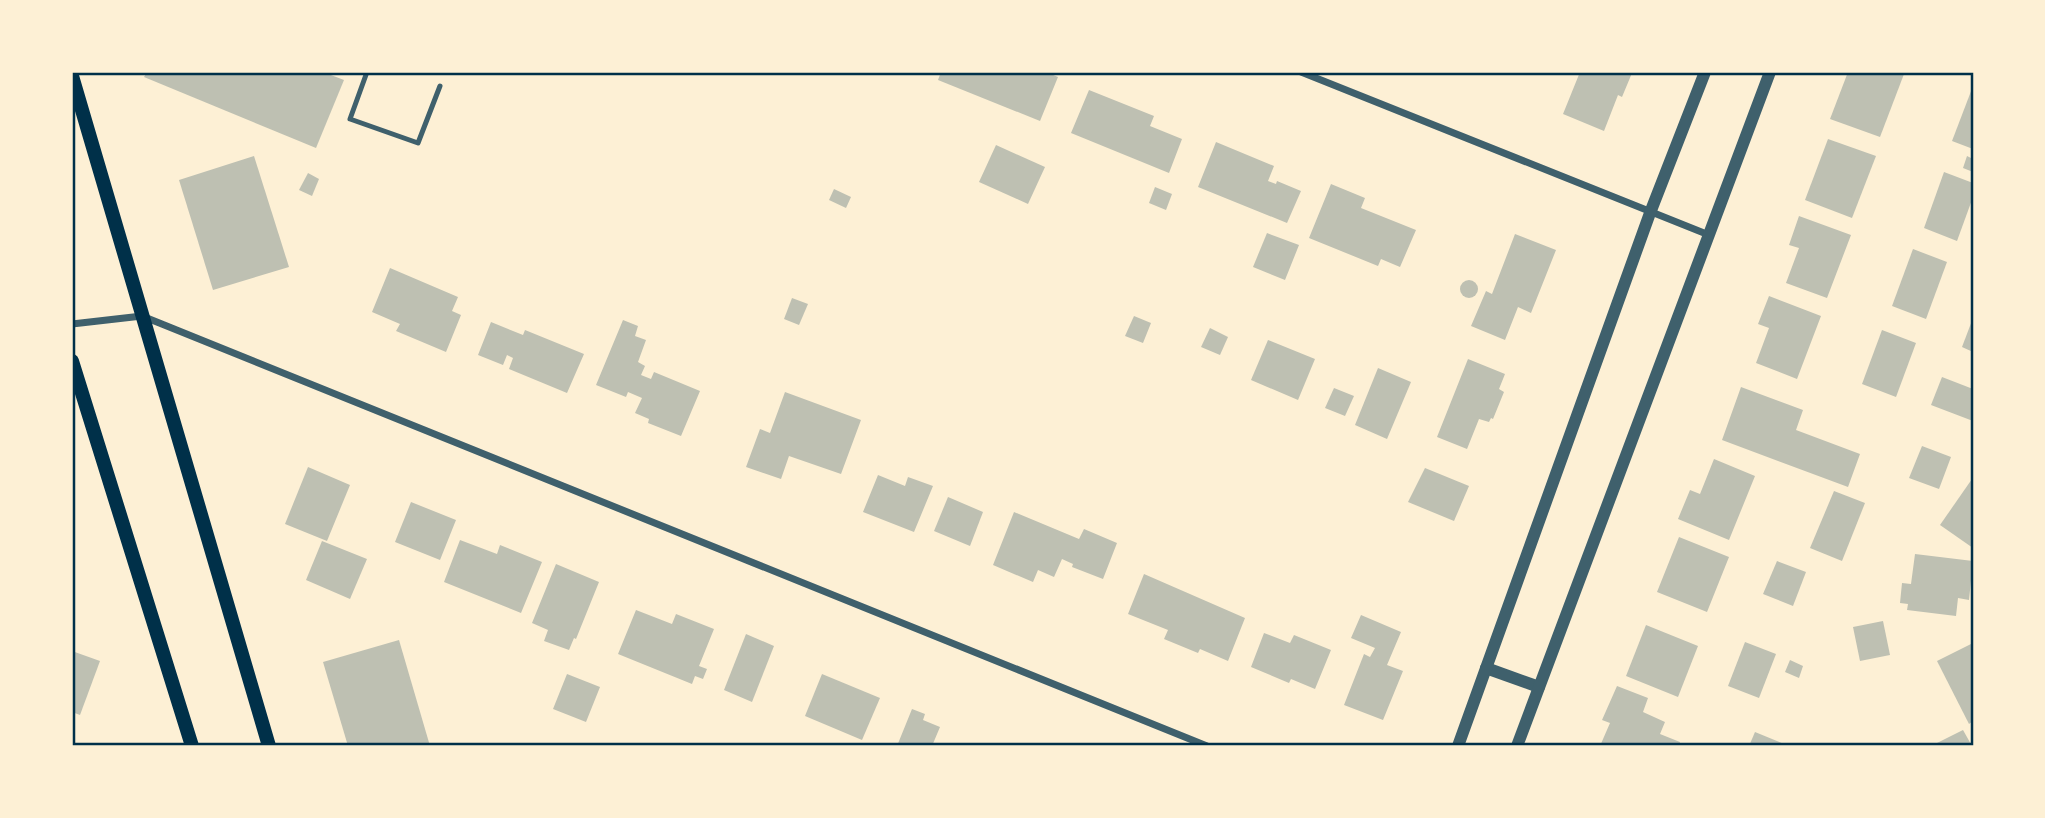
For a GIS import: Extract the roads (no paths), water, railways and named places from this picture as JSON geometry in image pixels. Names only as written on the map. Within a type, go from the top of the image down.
[{"type":"main road","points":[[72,76],[269,746]]},
{"type":"main road","points":[[72,361],[192,746]]},
{"type":"street","points":[[1301,72],[1709,235]]},
{"type":"street","points":[[1458,746],[1650,213],[1705,72]]},
{"type":"street","points":[[1517,746],[1770,72]]},
{"type":"street","points":[[72,324],[142,316],[1207,746]]},
{"type":"street","points":[[1486,668],[1539,687]]},
{"type":"lane","points":[[367,72],[350,119],[418,143],[440,86]]}]
